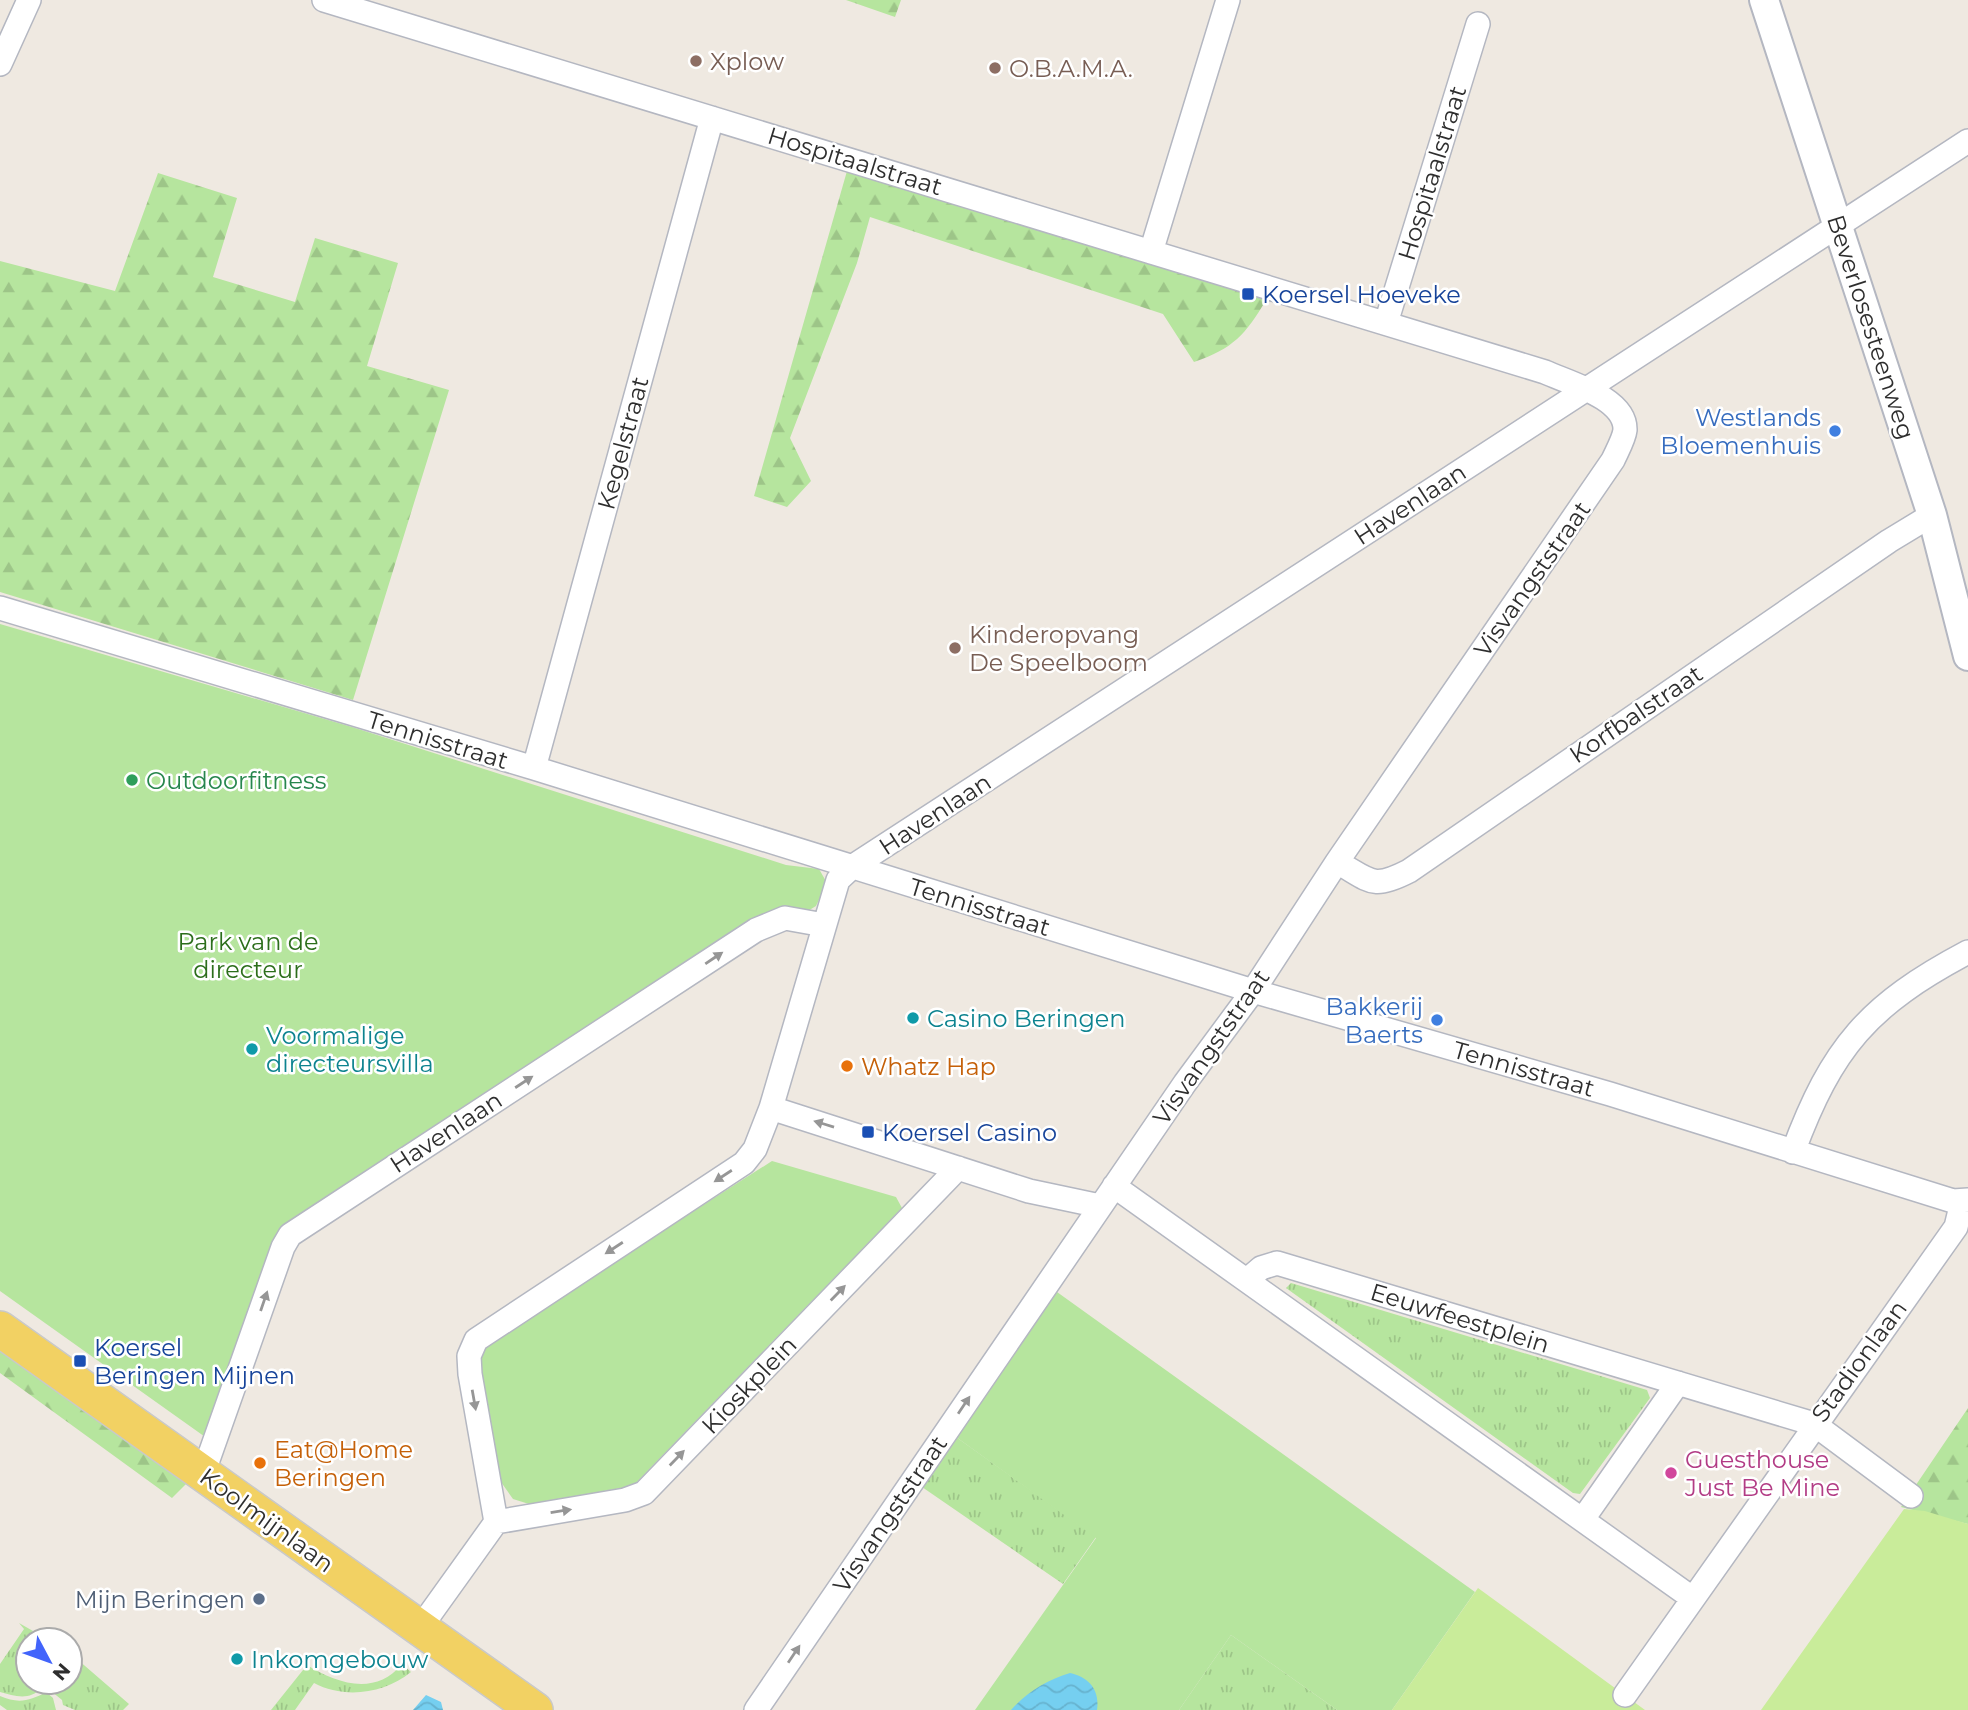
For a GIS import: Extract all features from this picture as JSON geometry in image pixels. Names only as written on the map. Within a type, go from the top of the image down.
[{"type":"main road","name":"Koolmijnlaan","points":[[0,1329],[535,1710]]},
{"type":"street","points":[[0,64],[29,0]]},
{"type":"street","name":"Hospitaalstraat","points":[[324,0],[1545,372],[1585,390]]},
{"type":"street","points":[[1151,252],[1228,0]]},
{"type":"street","name":"Beverlosesteenweg","points":[[1764,0],[1932,515],[1968,656]]},
{"type":"street","name":"Hospitaalstraat","points":[[1386,323],[1478,24]]},
{"type":"street","name":"Kegelstraat","points":[[534,768],[712,118]]},
{"type":"street","name":"Havenlaan","points":[[852,867],[1968,141]]},
{"type":"street","name":"Visvangststraat","points":[[756,1710],[1100,1206],[1253,991],[1337,862],[1613,460],[1625,430],[1622,415],[1611,401],[1585,390]]},
{"type":"street","name":"Korfbalstraat","points":[[1337,862],[1372,882],[1384,884],[1409,871],[1889,541],[1932,515]]},
{"type":"street","name":"Tennisstraat","points":[[0,608],[534,768],[1253,991],[1610,1094],[1793,1152],[1965,1201]]},
{"type":"street","points":[[420,1628],[496,1522],[470,1374],[469,1356],[476,1340],[744,1163],[755,1149],[771,1108],[838,880],[852,867]]},
{"type":"street","name":"Havenlaan","points":[[203,1474],[283,1247],[290,1235],[756,930],[785,918],[824,925]]},
{"type":"street","points":[[1793,1152],[1813,1097],[1838,1055],[1866,1022],[1931,972],[1968,953]]},
{"type":"street","points":[[771,1108],[1030,1191],[1100,1206]]},
{"type":"street","name":"Kioskplein","points":[[496,1522],[625,1500],[644,1493],[958,1168]]},
{"type":"street","points":[[1114,1186],[1692,1598]]},
{"type":"street","name":"Stadionlaan","points":[[1625,1695],[1814,1424],[1956,1227],[1965,1201]]},
{"type":"street","name":"Eeuwfeestplein","points":[[1247,1280],[1261,1268],[1277,1263],[1814,1424],[1911,1496]]},
{"type":"street","points":[[1583,1519],[1678,1383]]},
{"type":"green space","points":[[846,0],[901,0],[895,17]]},
{"type":"green space","points":[[847,171],[1266,300],[1245,331],[1229,346],[1194,362],[1163,314],[870,217],[857,263],[790,438],[811,481],[787,507],[754,496]]},
{"type":"green space","points":[[158,173],[237,198],[213,277],[295,302],[315,238],[398,263],[367,366],[449,390],[353,700],[0,592],[0,261],[115,291]]},
{"type":"green space","name":"Park van de directeur","points":[[0,624],[352,727],[786,865],[819,869],[827,883],[816,906],[303,1215],[208,1439],[0,1291]]},
{"type":"green space","points":[[772,1161],[896,1197],[902,1208],[633,1486],[529,1504],[513,1499],[501,1482],[479,1359],[484,1345]]},
{"type":"green space","points":[[1291,1283],[1647,1390],[1650,1398],[1580,1494],[1573,1493],[1286,1288]]},
{"type":"green space","points":[[1057,1292],[1475,1592],[1392,1710],[1337,1710],[1231,1635],[1179,1710],[975,1710],[1096,1538],[956,1437]]},
{"type":"green space","points":[[0,1348],[188,1482],[172,1498],[0,1373]]},
{"type":"green space","points":[[1968,1408],[1968,1524],[1901,1507]]},
{"type":"green space","points":[[956,1437],[1096,1537],[1063,1584],[922,1487]]},
{"type":"green space","points":[[1904,1509],[1925,1511],[1968,1524],[1968,1710],[1761,1710]]},
{"type":"green space","points":[[1478,1588],[1645,1710],[1392,1710]]},
{"type":"green space","points":[[1231,1635],[1337,1710],[1179,1710]]},
{"type":"green space","points":[[14,1644],[14,1696],[0,1692],[0,1664]]},
{"type":"green space","points":[[402,1664],[411,1672],[389,1685],[364,1692],[351,1692],[338,1691],[314,1683],[295,1710],[271,1710],[307,1665],[330,1677],[355,1684],[368,1684],[380,1681]]},
{"type":"green space","points":[[84,1665],[129,1704],[123,1710],[75,1710],[63,1705],[57,1696],[84,1696]]},
{"type":"green space","points":[[0,1696],[13,1700],[51,1696],[56,1710],[7,1710],[0,1705]]},
{"type":"water","points":[[1070,1673],[1083,1678],[1092,1686],[1097,1696],[1097,1710],[1011,1710],[1038,1687]]},
{"type":"water","points":[[426,1695],[441,1702],[443,1710],[413,1710]]},
{"type":"place","name":"Xplow","points":[[696,61]]},
{"type":"place","name":"O.B.A.M.A.","points":[[995,68]]},
{"type":"place","name":"Koersel Hoeveke","points":[[1248,294]]},
{"type":"place","name":"Westlands Bloemenhuis","points":[[1835,431]]},
{"type":"place","name":"Kinderopvang De Speelboom","points":[[955,648]]},
{"type":"place","name":"Outdoorfitness","points":[[132,780]]},
{"type":"place","name":"Casino Beringen","points":[[913,1018]]},
{"type":"place","name":"Bakkerij Baerts","points":[[1437,1020]]},
{"type":"place","name":"Voormalige directeursvilla","points":[[252,1049]]},
{"type":"place","name":"Whatz Hap","points":[[847,1066]]},
{"type":"place","name":"Koersel Casino","points":[[868,1132]]},
{"type":"place","name":"Koersel Beringen Mijnen","points":[[80,1361]]},
{"type":"place","name":"Eat@Home Beringen","points":[[260,1463]]},
{"type":"place","name":"Guesthouse Just Be Mine","points":[[1671,1473]]},
{"type":"place","name":"Mijn Beringen","points":[[259,1599]]},
{"type":"place","name":"Inkomgebouw","points":[[237,1659]]}]
